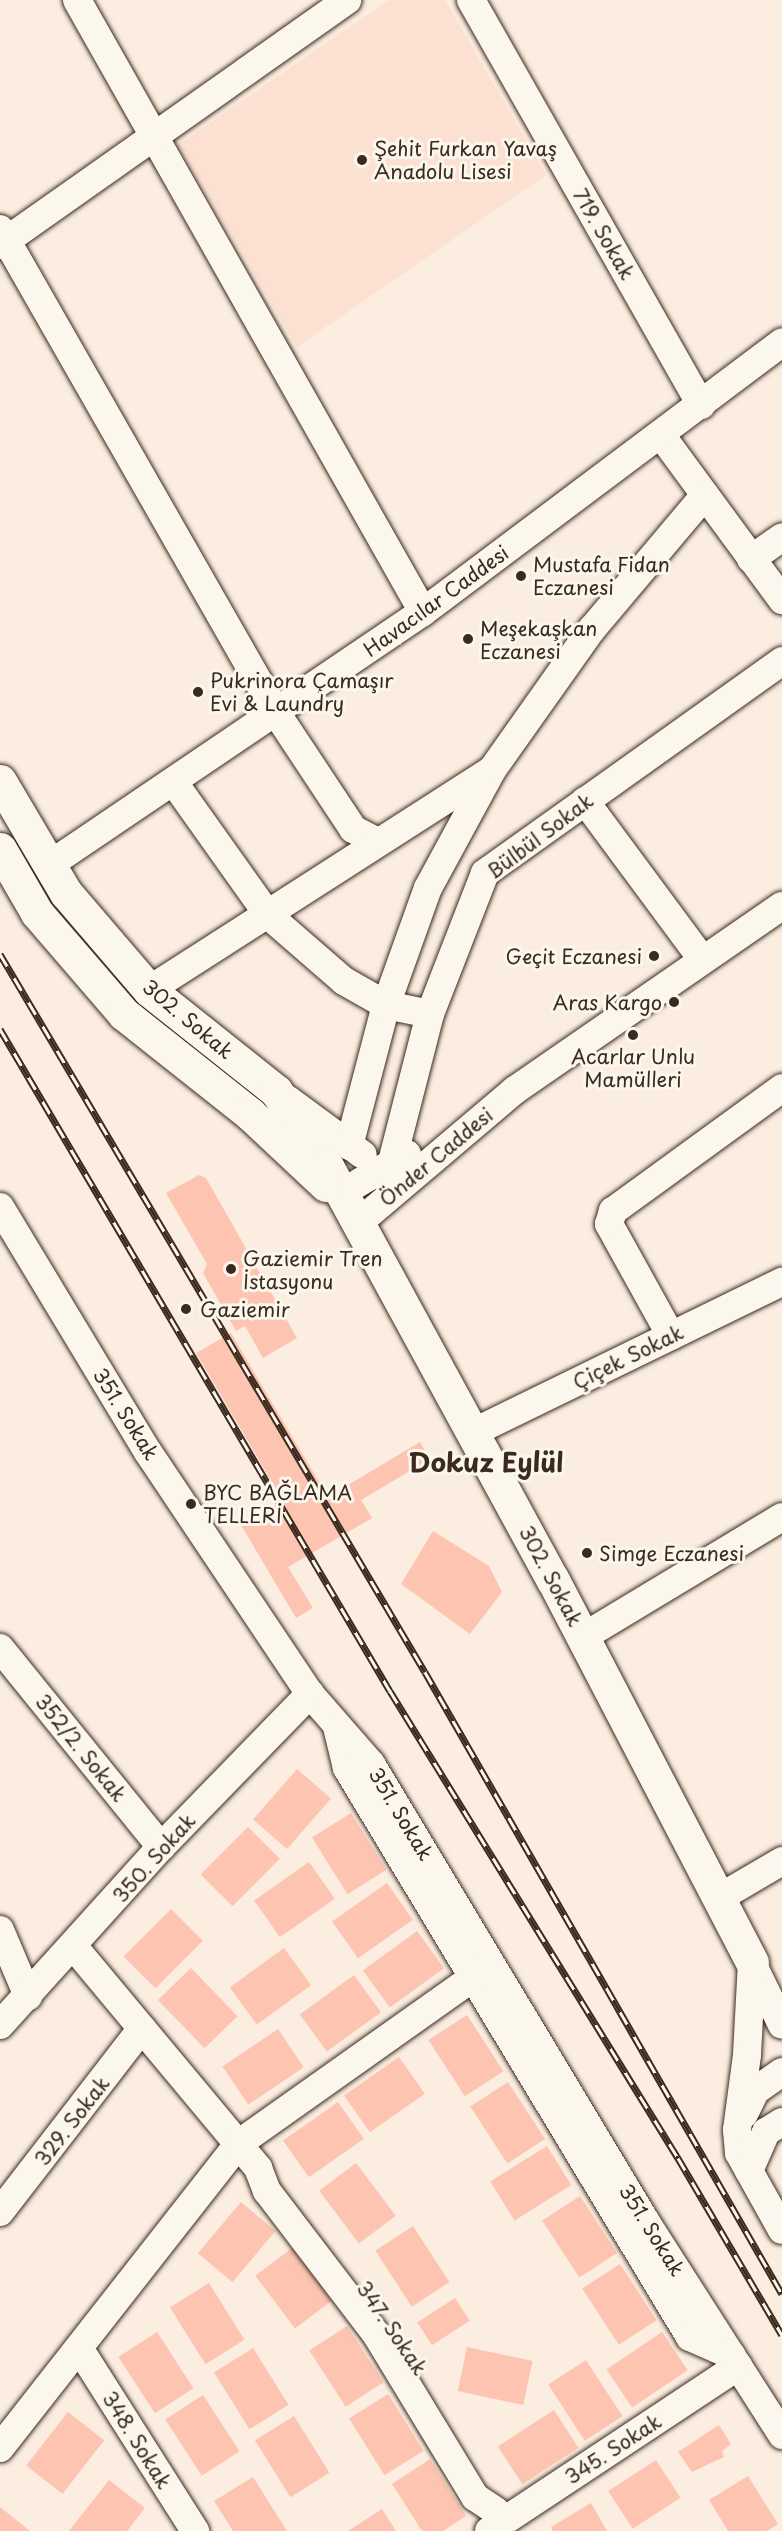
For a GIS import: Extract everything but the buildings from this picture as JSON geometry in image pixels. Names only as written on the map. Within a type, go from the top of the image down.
[{"type":"main road","name":"302. Sokak","points":[[0,781],[66,893],[149,990],[276,1091],[328,1168],[340,1194],[474,1432],[752,1962]]},
{"type":"main road","name":"302. Sokak","points":[[0,849],[38,913],[124,1014],[250,1114],[313,1177],[340,1194]]},
{"type":"street","points":[[77,0],[151,136],[423,612]]},
{"type":"street","points":[[347,0],[2,238],[277,714],[353,829],[377,842]]},
{"type":"street","name":"719. Sokak","points":[[471,0],[701,405]]},
{"type":"street","name":"Havacılar Caddesi","points":[[50,865],[175,784],[423,612],[782,342]]},
{"type":"street","points":[[660,435],[782,600]]},
{"type":"street","points":[[349,1146],[386,1005],[429,888],[492,770],[592,629],[705,495]]},
{"type":"street","points":[[752,559],[782,537]]},
{"type":"street","name":"Bülbül Sokak","points":[[387,1165],[430,1014],[485,873],[782,661]]},
{"type":"street","points":[[149,990],[492,770]]},
{"type":"street","points":[[175,784],[268,915],[344,981],[386,1005],[430,1014]]},
{"type":"street","points":[[585,801],[701,958]]},
{"type":"street","name":"Önder Caddesi","points":[[357,1224],[515,1090],[701,958],[782,906]]},
{"type":"street","points":[[671,1336],[609,1224],[613,1211],[782,1088]]},
{"type":"street","name":"Önder Caddesi","points":[[340,1194],[515,1090]]},
{"type":"street","points":[[276,1091],[349,1146],[387,1165]]},
{"type":"street","name":"351. Sokak","points":[[0,1207],[148,1452],[310,1694],[371,1764],[482,1971],[782,2434]]},
{"type":"street","name":"Çiçek Sokak","points":[[474,1432],[782,1281]]},
{"type":"street","points":[[583,1637],[782,1517]]},
{"type":"street","name":"352/2. Sokak","points":[[0,1648],[161,1847]]},
{"type":"street","name":"350. Sokak","points":[[0,2025],[74,1947],[161,1847],[310,1694]]},
{"type":"street","points":[[719,1898],[782,1861]]},
{"type":"street","points":[[0,1930],[28,1996]]},
{"type":"street","name":"347. Sokak","points":[[74,1947],[258,2168],[267,2191],[376,2334],[475,2497],[498,2524]]},
{"type":"street","points":[[752,1962],[782,2025]]},
{"type":"street","points":[[752,1962],[747,2055],[737,2130],[739,2152],[782,2230]]},
{"type":"street","points":[[0,2448],[238,2144],[482,1971]]},
{"type":"street","name":"329. Sokak","points":[[0,2212],[142,2028]]},
{"type":"street","points":[[747,2055],[782,2038]]},
{"type":"street","points":[[737,2130],[755,2091],[782,2072]]},
{"type":"street","points":[[749,2171],[766,2132],[782,2122]]},
{"type":"street","name":"348. Sokak","points":[[78,2348],[195,2531]]},
{"type":"street","name":"345. Sokak","points":[[498,2524],[735,2361]]},
{"type":"shaded area","name":"Şehit Furkan Yavaş Anadolu Lisesi","points":[[389,0],[445,0],[546,175],[297,347],[178,145]]},
{"type":"railway","points":[[0,954],[425,1672],[782,2294]]},
{"type":"railway","points":[[0,1029],[390,1691],[678,2158],[782,2335]]},
{"type":"place","name":"Şehit Furkan Yavaş Anadolu Lisesi","points":[[362,160]]},
{"type":"place","name":"Mustafa Fidan Eczanesi","points":[[521,576]]},
{"type":"place","name":"Meşekaşkan Eczanesi","points":[[468,639]]},
{"type":"place","name":"Pukrinora Çamaşır Evi & Laundry","points":[[198,692]]},
{"type":"place","name":"Geçit Eczanesi","points":[[654,956]]},
{"type":"place","name":"Aras Kargo","points":[[674,1002]]},
{"type":"place","name":"Acarlar Unlu Mamülleri","points":[[633,1035]]},
{"type":"place","name":"Gaziemir Tren İstasyonu","points":[[231,1269]]},
{"type":"place","name":"Gaziemir","points":[[186,1309]]},
{"type":"place","name":"BYC BAĞLAMA TELLERİ","points":[[191,1504]]},
{"type":"place","name":"Simge Eczanesi","points":[[587,1553]]},
{"type":"district","name":"Dokuz Eylül","points":[[486,1462]]}]
